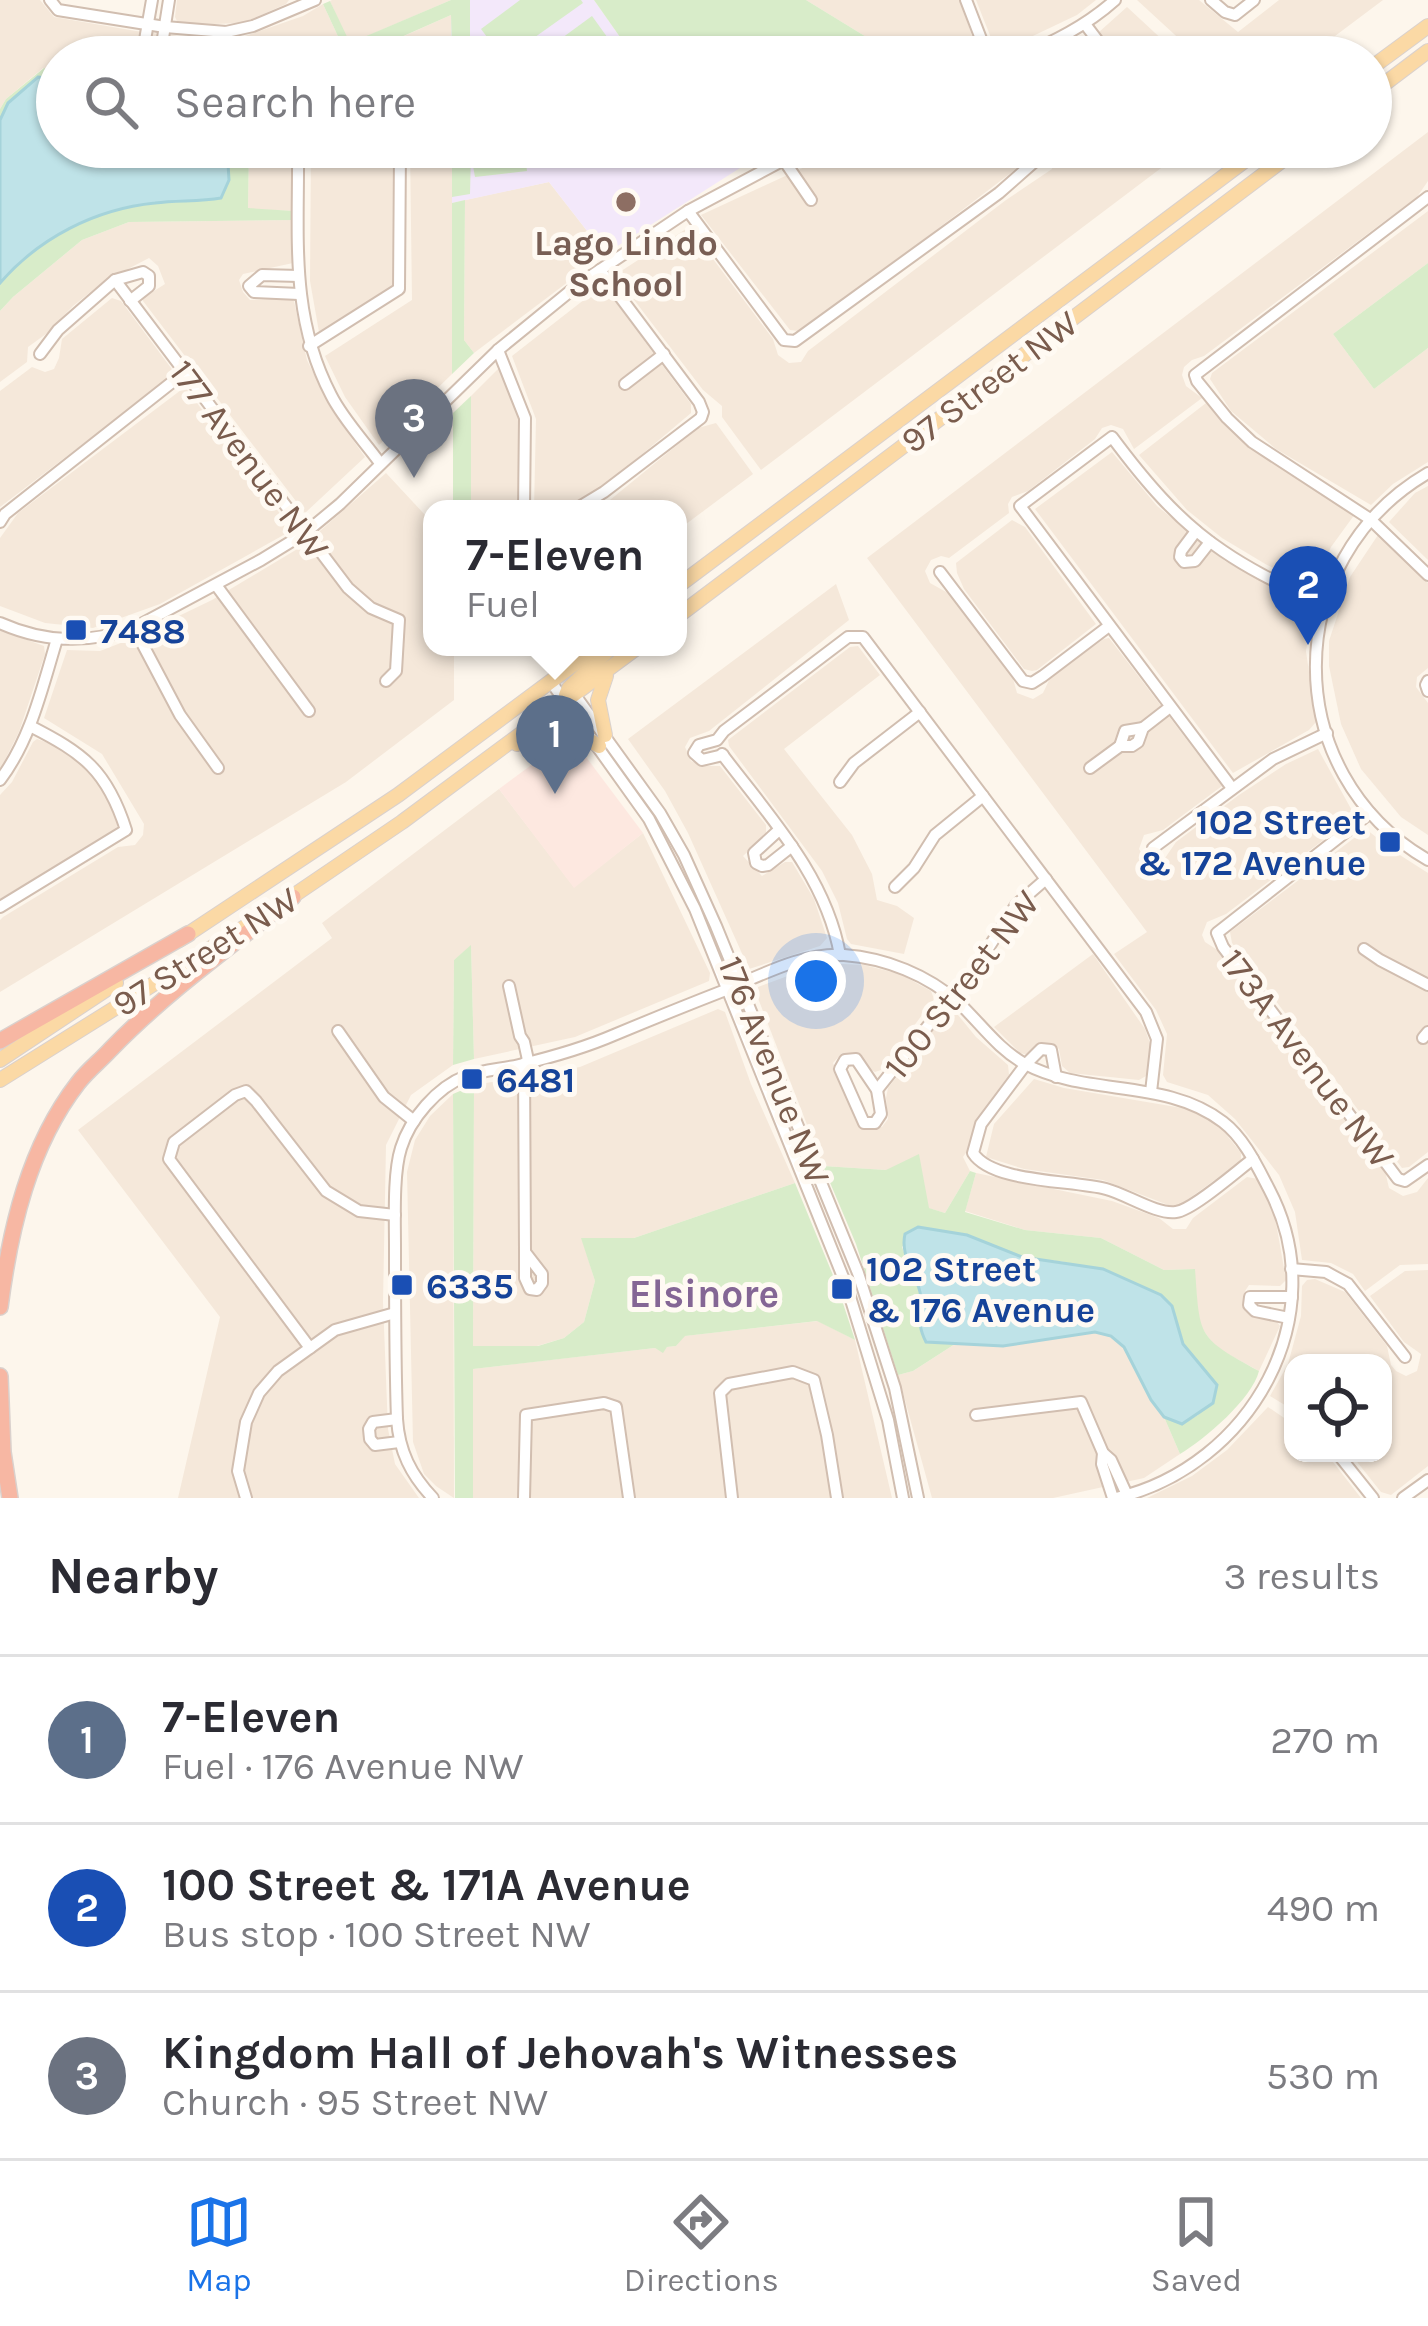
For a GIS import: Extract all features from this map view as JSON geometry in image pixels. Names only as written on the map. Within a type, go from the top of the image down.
[{"type":"highway","points":[[0,1306],[11,1236],[25,1191],[42,1144],[78,1083],[144,1016],[293,897]]},
{"type":"highway","points":[[0,1041],[188,934]]},
{"type":"highway","points":[[0,1376],[1,1447],[10,1498]]},
{"type":"main road","points":[[1392,53],[1428,26]]},
{"type":"main road","points":[[1392,78],[1428,51]]},
{"type":"main road","name":"97 Street NW","points":[[687,579],[1235,168]]},
{"type":"main road","name":"97 Street NW","points":[[687,609],[1272,168]]},
{"type":"main road","name":"97 Street NW","points":[[0,1080],[293,897],[402,822],[496,752],[564,688],[590,656]]},
{"type":"main road","points":[[564,688],[601,656]]},
{"type":"main road","name":"97 Street NW","points":[[0,1060],[398,795],[564,688],[626,656]]},
{"type":"main road","points":[[496,752],[560,730],[602,741],[598,700],[612,666]]},
{"type":"street","points":[[145,36],[152,0]]},
{"type":"street","points":[[164,36],[169,0]]},
{"type":"street","points":[[54,5],[165,27],[226,32],[315,0]]},
{"type":"street","points":[[966,0],[980,36]]},
{"type":"street","points":[[1061,36],[1115,0]]},
{"type":"street","points":[[1210,0],[1235,14],[1254,0]]},
{"type":"street","points":[[1085,24],[1094,36]]},
{"type":"street","points":[[298,168],[299,295],[308,346],[332,398],[380,463]]},
{"type":"street","points":[[308,346],[399,289],[400,168]]},
{"type":"street","points":[[0,622],[57,639],[92,639],[134,628],[305,533],[498,350],[600,270],[688,211],[767,168]]},
{"type":"street","points":[[789,168],[811,200]]},
{"type":"street","points":[[688,211],[784,340],[795,341],[1027,168]]},
{"type":"street","points":[[1428,196],[1195,375],[1252,442],[1370,519],[1428,575]]},
{"type":"street","points":[[589,500],[703,412],[600,270]]},
{"type":"street","points":[[40,354],[58,330],[115,280],[143,272],[149,276],[149,286],[130,301]]},
{"type":"street","points":[[299,276],[262,275],[249,286],[254,292],[299,295]]},
{"type":"street","name":"177 Avenue NW","points":[[115,280],[348,588],[371,608],[399,620],[396,671],[386,681]]},
{"type":"street","points":[[498,350],[525,418],[524,500]]},
{"type":"street","points":[[625,384],[664,354]]},
{"type":"street","points":[[0,522],[185,372]]},
{"type":"street","points":[[1232,788],[1020,506],[1112,437],[1159,496],[1196,531],[1252,570],[1323,605]]},
{"type":"street","points":[[1428,473],[1370,519],[1345,554],[1323,605],[1316,652],[1317,691],[1327,733],[1346,779],[1370,813],[1428,860]]},
{"type":"street","points":[[1196,531],[1181,550],[1184,562],[1196,561],[1210,542]]},
{"type":"street","points":[[940,572],[1023,680],[1032,683],[1108,626]]},
{"type":"street","points":[[216,585],[309,712]]},
{"type":"street","points":[[134,628],[180,715],[218,768]]},
{"type":"street","points":[[723,755],[702,760],[695,756],[695,748],[717,740],[848,637],[857,635],[1146,1012],[1157,1039],[1151,1092]]},
{"type":"street","points":[[0,780],[16,759],[30,726],[57,639]]},
{"type":"street","name":"176 Avenue NW","points":[[564,688],[602,741],[666,849],[734,986],[858,1273],[896,1388],[918,1498]]},
{"type":"street","points":[[1090,768],[1120,746],[1125,731],[1143,728],[1170,707]]},
{"type":"street","points":[[840,782],[854,763],[920,712]]},
{"type":"street","points":[[0,907],[126,830],[119,808],[93,765],[30,726]]},
{"type":"street","points":[[1153,848],[1273,759],[1327,733]]},
{"type":"street","points":[[717,740],[821,892],[836,929],[840,955]]},
{"type":"street","points":[[895,887],[935,835],[983,796]]},
{"type":"street","name":"173A Avenue NW","points":[[1370,813],[1216,933],[1402,1181],[1428,1165]]},
{"type":"street","points":[[779,830],[754,853],[756,863],[768,865],[793,846]]},
{"type":"street","name":"100 Street NW","points":[[878,1090],[856,1059],[845,1060],[840,1069],[864,1123],[875,1124],[881,1114],[878,1090],[968,981],[1016,904],[1046,879]]},
{"type":"street","points":[[1364,949],[1428,985]]},
{"type":"street","points":[[433,1498],[411,1470],[399,1442],[397,1419],[394,1215],[400,1149],[414,1121],[430,1100],[463,1077],[589,1046],[808,959],[840,955],[883,961],[951,997],[1005,1051],[1026,1064],[1056,1077],[1151,1092],[1198,1105],[1228,1126],[1253,1159],[1282,1213],[1292,1297],[1283,1347],[1256,1404],[1224,1440],[1178,1475],[1120,1497],[1102,1463],[1103,1453],[1081,1402],[976,1415]]},
{"type":"street","points":[[509,986],[520,1036],[519,1060],[524,1064]]},
{"type":"street","name":"176 Avenue NW","points":[[734,986],[847,1287],[888,1420],[903,1498]]},
{"type":"street","points":[[338,1031],[384,1097],[414,1121]]},
{"type":"street","points":[[1056,1077],[1049,1048],[1041,1049],[981,1124],[973,1153],[979,1162],[999,1172],[1106,1189],[1172,1214],[1186,1210],[1253,1159]]},
{"type":"street","points":[[524,1064],[525,1252]]},
{"type":"street","points":[[310,1348],[169,1159],[174,1142],[246,1091],[326,1191],[359,1211],[394,1215]]},
{"type":"street","points":[[1291,1269],[1326,1272],[1348,1284],[1405,1358]]},
{"type":"street","points":[[1289,1318],[1255,1311],[1249,1305],[1250,1297],[1292,1297]]},
{"type":"street","points":[[246,1498],[238,1472],[242,1442],[259,1393],[278,1371],[335,1330],[394,1312]]},
{"type":"street","points":[[732,1498],[720,1397],[723,1388],[793,1372],[814,1380],[837,1498]]},
{"type":"street","points":[[524,1498],[526,1415],[604,1402],[616,1407],[629,1498]]},
{"type":"street","points":[[397,1419],[373,1423],[369,1429],[375,1444],[399,1442]]},
{"type":"street","points":[[242,1442],[256,1445]]},
{"type":"street","points":[[1344,1462],[1373,1498]]},
{"type":"street","points":[[1403,1498],[1428,1480]]},
{"type":"shaded area","points":[[0,0],[40,0],[54,17],[178,36],[36,36],[36,74],[0,109]]},
{"type":"shaded area","points":[[177,0],[289,0],[243,23],[214,24],[178,23]]},
{"type":"shaded area","points":[[451,0],[368,36],[345,36],[330,1]]},
{"type":"shaded area","points":[[463,0],[594,0],[619,36],[451,36],[451,15]]},
{"type":"shaded area","points":[[806,0],[960,0],[972,36],[865,36]]},
{"type":"shaded area","points":[[976,0],[1096,0],[1077,15],[1033,36],[990,36]]},
{"type":"shaded area","points":[[1137,0],[1199,0],[1238,32],[1279,0],[1383,0],[1335,36],[1176,36]]},
{"type":"shaded area","points":[[323,4],[338,36],[245,36],[303,16]]},
{"type":"shaded area","points":[[1127,7],[1158,36],[1095,36]]},
{"type":"shaded area","points":[[451,15],[451,36],[404,36]]},
{"type":"shaded area","points":[[1428,132],[1428,181],[1417,197],[1184,367],[1186,386],[1202,398],[1134,449],[1123,429],[1102,428],[1095,439],[1028,491],[1012,497],[1009,513],[949,558],[931,560],[925,571],[930,583],[948,593],[1012,675],[1017,693],[1033,699],[1043,693],[1051,676],[1104,639],[1109,638],[1133,669],[1222,786],[1163,830],[1144,835],[1139,849],[1147,862],[1163,861],[1176,842],[1239,795],[1318,749],[1355,816],[1226,914],[1207,922],[1202,935],[1219,951],[1385,1171],[1389,1188],[1403,1196],[1417,1192],[1428,1178],[1428,1264],[1400,1265],[1365,1291],[1353,1274],[1331,1263],[1302,1260],[1295,1212],[1279,1175],[1235,1119],[1208,1095],[1167,1082],[1163,1075],[1167,1034],[1156,1010],[1114,954],[1147,932],[867,558],[1381,168],[1392,168],[1392,159]]},
{"type":"shaded area","points":[[249,168],[293,168],[294,211],[248,209]]},
{"type":"shaded area","points":[[311,168],[393,168],[392,287],[319,332],[310,281]]},
{"type":"shaded area","points":[[410,168],[452,168],[452,374],[379,445],[345,397],[325,356],[412,300]]},
{"type":"shaded area","name":"Lago Lindo School","points":[[452,168],[740,168],[605,254],[549,182],[452,203]]},
{"type":"shaded area","points":[[803,168],[1017,168],[798,331],[790,330],[701,215]]},
{"type":"shaded area","points":[[1161,168],[761,470],[722,417],[722,406],[703,390],[615,275],[689,227],[773,339],[778,355],[789,363],[801,362],[808,351],[1052,169]]},
{"type":"shaded area","points":[[549,182],[605,254],[474,353],[464,340],[465,200]]},
{"type":"shaded area","points":[[1428,211],[1428,263],[1333,334],[1374,389],[1428,348],[1428,462],[1371,505],[1276,449],[1231,411],[1210,379]]},
{"type":"shaded area","points":[[293,220],[293,263],[243,274],[239,280],[250,300],[294,301],[307,360],[331,409],[365,457],[305,513],[143,301],[165,284],[149,258],[103,282],[73,306],[28,347],[27,362],[0,382],[0,311],[82,240],[129,222]]},
{"type":"shaded area","points":[[603,285],[691,404],[691,413],[602,488],[581,500],[534,500],[536,419],[512,356]]},
{"type":"shaded area","points":[[112,298],[121,301],[174,372],[172,376],[0,507],[0,391],[32,367],[45,372],[54,369],[62,339]]},
{"type":"shaded area","points":[[500,367],[520,421],[517,500],[471,500],[471,396]]},
{"type":"shaded area","points":[[185,387],[290,527],[289,532],[160,604],[93,628],[45,623],[0,606],[0,538],[18,513]]},
{"type":"shaded area","points":[[1206,403],[1235,435],[1355,514],[1331,547],[1312,586],[1222,538],[1187,510],[1139,455]]},
{"type":"shaded area","points":[[716,423],[753,474],[687,523],[687,500],[610,500],[698,428]]},
{"type":"shaded area","points":[[1112,452],[1157,506],[1225,561],[1313,609],[1306,651],[1316,722],[1233,773],[1035,509]]},
{"type":"shaded area","points":[[386,473],[423,513],[423,656],[454,656],[454,700],[346,782],[0,992],[0,920],[118,847],[135,845],[143,835],[144,824],[102,754],[44,718],[67,650],[100,651],[131,639],[212,600],[304,545]]},
{"type":"shaded area","points":[[1428,486],[1428,560],[1389,522],[1415,493]]},
{"type":"shaded area","points":[[1012,520],[1025,527],[1096,624],[1032,671],[1024,669],[957,573],[956,563]]},
{"type":"shaded area","points":[[1378,535],[1428,583],[1428,668],[1417,677],[1416,687],[1428,703],[1428,835],[1401,817],[1361,769],[1341,724],[1329,666],[1329,641],[1350,577]]},
{"type":"shaded area","points":[[836,584],[849,620],[709,731],[690,738],[685,747],[691,761],[720,766],[766,825],[766,834],[743,856],[762,876],[792,862],[814,899],[827,938],[820,946],[749,969],[688,833],[628,739]]},
{"type":"shaded area","points":[[0,630],[44,646],[45,654],[19,732],[0,770]]},
{"type":"shaded area","points":[[858,646],[880,675],[784,749],[852,835],[872,874],[877,900],[914,918],[904,954],[851,944],[822,871],[728,740],[850,647]]},
{"type":"shaded area","points":[[37,739],[62,748],[82,763],[119,821],[116,829],[0,899],[0,795]]},
{"type":"shaded area","points":[[553,749],[586,757],[643,833],[574,888],[499,789]]},
{"type":"shaded area","points":[[499,789],[574,887],[643,833],[710,973],[709,981],[575,1037],[474,1059],[471,946],[454,960],[453,1065],[411,1095],[386,1145],[383,1302],[388,1429],[395,1464],[419,1498],[178,1498],[220,1317],[78,1130],[332,938],[322,923]]},
{"type":"shaded area","points":[[1366,829],[1428,873],[1428,1152],[1402,1168],[1232,943],[1230,932]]},
{"type":"shaded area","points":[[1093,954],[1145,1029],[1151,1058],[1146,1076],[1139,1080],[1070,1073],[1053,1043],[1044,1043],[1028,1055],[1020,1053],[994,1027]]},
{"type":"shaded area","points":[[843,964],[900,974],[931,991],[934,999],[881,1070],[869,1069],[856,1053],[842,1053],[833,1063],[863,1129],[882,1127],[888,1119],[888,1088],[946,1013],[958,1015],[1008,1065],[1009,1075],[976,1119],[963,1157],[970,1171],[945,1213],[928,1208],[886,1170],[823,1166],[756,993],[758,987],[801,971]]},
{"type":"shaded area","points":[[718,1009],[725,1012],[795,1183],[634,1238],[582,1239],[595,1281],[584,1322],[564,1338],[537,1346],[473,1346],[474,1085],[580,1067]]},
{"type":"shaded area","points":[[1034,1079],[1188,1109],[1218,1124],[1241,1153],[1241,1161],[1176,1208],[1103,1180],[1024,1169],[986,1157],[994,1124]]},
{"type":"shaded area","points":[[453,1094],[454,1498],[424,1474],[413,1442],[407,1172],[415,1140],[430,1116]]},
{"type":"shaded area","points":[[976,1173],[1112,1201],[1159,1218],[1173,1229],[1186,1229],[1193,1218],[1247,1177],[1258,1179],[1274,1211],[1286,1280],[1280,1286],[1249,1285],[1245,1291],[1245,1311],[1275,1319],[1280,1326],[1259,1371],[1215,1347],[1199,1324],[1194,1269],[1164,1270],[1101,1238],[1025,1230],[965,1211]]},
{"type":"shaded area","points":[[1428,1270],[1428,1466],[1391,1495],[1381,1492],[1357,1462],[1392,1462],[1392,1366],[1406,1376],[1417,1371],[1421,1354],[1404,1342],[1370,1296],[1405,1271]]},
{"type":"shaded area","points":[[1315,1279],[1345,1292],[1389,1354],[1291,1354],[1301,1316],[1302,1286]]},
{"type":"shaded area","points":[[818,1321],[855,1340],[892,1498],[473,1498],[472,1369],[655,1348],[663,1352],[684,1336]]},
{"type":"shaded area","points":[[1095,1332],[1111,1336],[1124,1347],[1180,1454],[1144,1478],[1053,1498],[932,1498],[898,1375],[913,1371],[955,1344],[1003,1346]]},
{"type":"shaded area","points":[[1284,1371],[1284,1405],[1270,1396]]},
{"type":"shaded area","points":[[1268,1407],[1284,1418],[1284,1462],[1333,1462],[1361,1498],[1147,1498],[1192,1476],[1227,1450]]},
{"type":"green space","points":[[451,0],[470,0],[470,36],[452,36],[451,15],[404,36],[366,36]]},
{"type":"green space","points":[[520,0],[583,3],[537,36],[486,36],[481,29]]},
{"type":"green space","points":[[594,0],[806,0],[865,36],[619,36]]},
{"type":"green space","points":[[330,1],[347,36],[338,36],[323,4]]},
{"type":"green space","points":[[592,16],[606,36],[565,36]]},
{"type":"green space","points":[[36,75],[36,168],[249,168],[248,208],[294,211],[293,220],[129,222],[82,240],[0,311],[0,109]]},
{"type":"green space","points":[[452,168],[471,168],[470,194],[452,197]]},
{"type":"green space","points":[[473,168],[527,168],[527,171],[475,177]]},
{"type":"green space","points":[[465,200],[464,340],[474,353],[452,374],[452,203]]},
{"type":"green space","points":[[1428,263],[1428,348],[1374,389],[1333,334]]},
{"type":"green space","points":[[471,396],[471,500],[453,500],[453,413]]},
{"type":"green space","points":[[471,945],[474,1059],[453,1065],[454,960]]},
{"type":"green space","points":[[474,1085],[473,1346],[538,1346],[564,1338],[584,1322],[595,1281],[581,1238],[634,1238],[795,1183],[855,1340],[817,1321],[685,1336],[663,1353],[655,1348],[473,1369],[473,1498],[455,1498],[453,1094]]},
{"type":"green space","points":[[919,1154],[929,1208],[945,1213],[970,1171],[976,1173],[965,1212],[1025,1230],[1101,1238],[1164,1270],[1195,1269],[1198,1309],[1206,1333],[1259,1371],[1238,1406],[1180,1454],[1164,1417],[1183,1424],[1198,1415],[1217,1385],[1183,1344],[1172,1306],[1161,1295],[1065,1262],[1022,1257],[967,1235],[918,1227],[902,1247],[921,1296],[926,1342],[955,1344],[913,1371],[898,1375],[856,1244],[823,1166],[886,1170]]},
{"type":"water","points":[[36,79],[36,168],[228,168],[229,180],[221,198],[133,206],[90,219],[50,239],[0,283],[0,120],[8,103]]},
{"type":"water","points":[[918,1227],[967,1235],[1022,1257],[1103,1269],[1161,1295],[1172,1306],[1183,1344],[1217,1385],[1213,1403],[1182,1424],[1164,1417],[1124,1347],[1111,1336],[1095,1332],[1003,1346],[926,1342],[920,1292],[904,1242],[905,1234]]},
{"type":"place","name":"Lago Lindo School","points":[[626,202]]},
{"type":"place","name":"Kingdom Hall of Jehovah's Witnesses","points":[[414,478]]},
{"type":"place","name":"7488","points":[[76,630]]},
{"type":"place","name":"100 Street & 171A Avenue","points":[[1308,645]]},
{"type":"place","name":"7-Eleven","points":[[555,794]]},
{"type":"place","name":"102 Street & 172 Avenue","points":[[1390,842]]},
{"type":"place","name":"6481","points":[[472,1079]]},
{"type":"place","name":"6335","points":[[402,1285]]},
{"type":"place","name":"102 Street & 176 Avenue","points":[[842,1289]]},
{"type":"district","name":"Elsinore","points":[[704,1293]]}]
